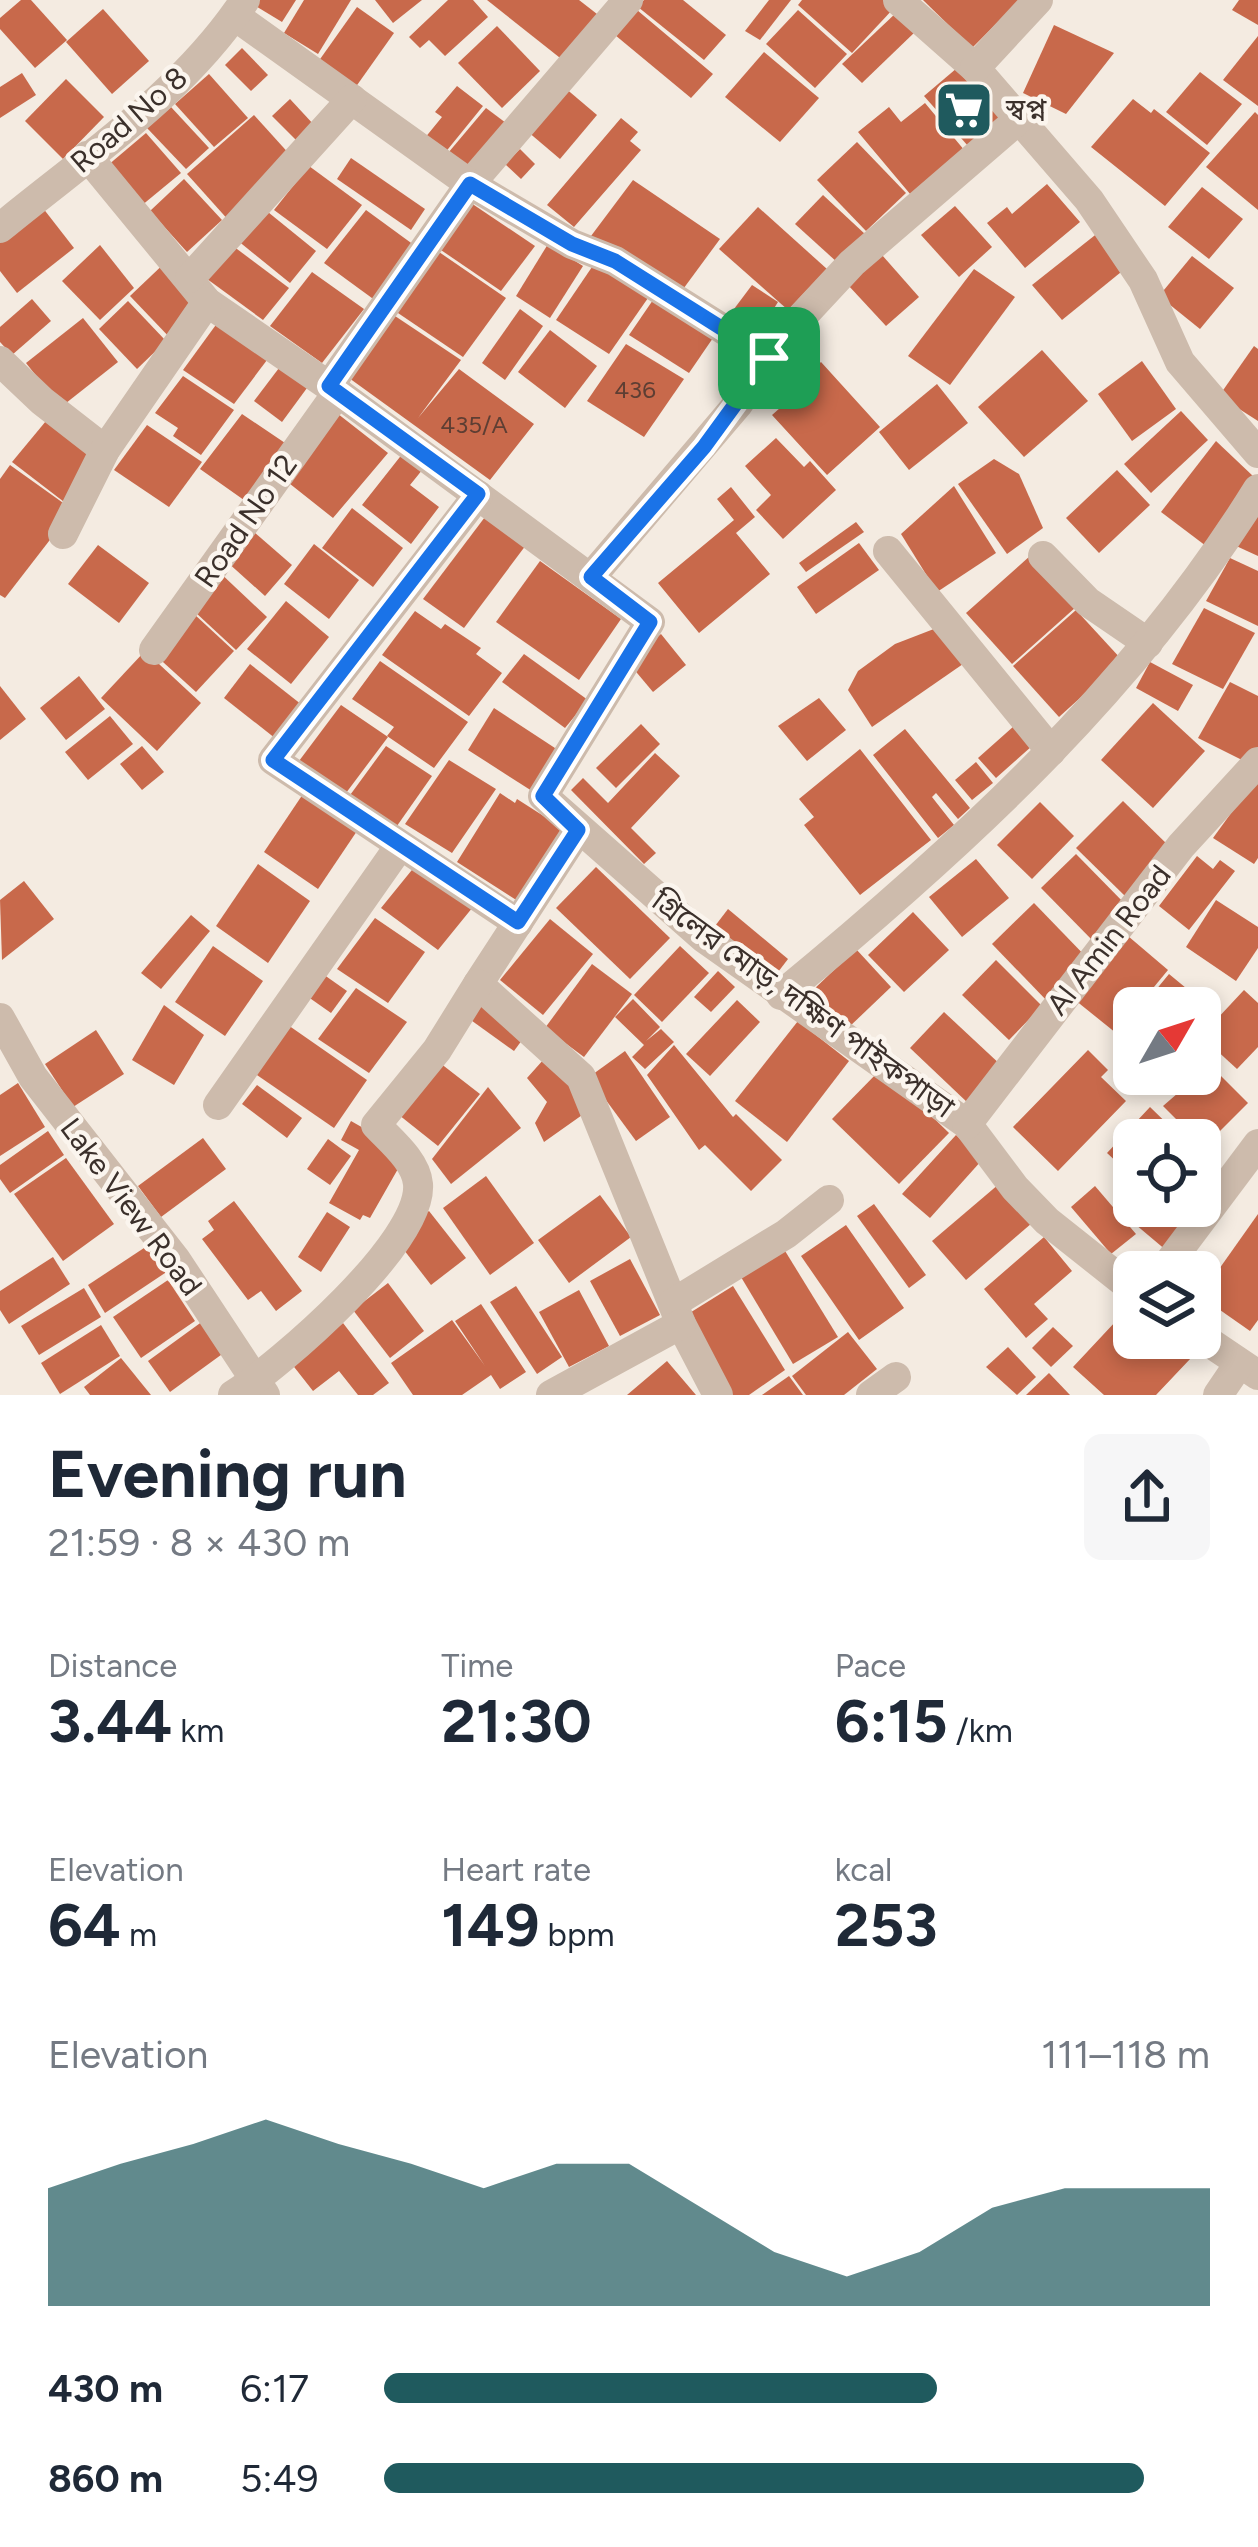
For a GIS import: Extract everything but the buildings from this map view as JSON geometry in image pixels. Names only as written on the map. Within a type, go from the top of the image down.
[{"type":"street","name":"Road No 12","points":[[154,650],[470,184],[628,0]]},
{"type":"street","points":[[898,0],[975,68],[1089,200],[1132,264],[1180,362],[1258,452]]},
{"type":"street","points":[[975,68],[1038,0]]},
{"type":"street","points":[[240,8],[352,99],[470,184],[572,244],[615,261],[769,358]]},
{"type":"street","name":"Road No 8","points":[[0,228],[141,117],[240,8]]},
{"type":"street","points":[[63,534],[105,450],[198,290],[352,99]]},
{"type":"street","points":[[87,156],[198,290],[591,577],[704,447],[769,358],[852,263],[1019,119]]},
{"type":"street","points":[[0,361],[105,450]]},
{"type":"street","points":[[781,995],[896,901],[1051,751],[1148,643],[1258,489]]},
{"type":"street","points":[[478,494],[273,760],[518,922]]},
{"type":"street","points":[[888,551],[1051,751]]},
{"type":"street","points":[[1043,556],[1088,602],[1148,643]]},
{"type":"street","name":"গ্রিলের মোড়, দক্ষিণ পাইকপাড়া","points":[[591,577],[650,622],[543,796],[704,938],[967,1124],[1015,1188],[1113,1274]]},
{"type":"street","name":"Al Amin Road","points":[[967,1124],[1181,846],[1258,762]]},
{"type":"street","points":[[251,1390],[335,1313],[413,1212],[418,1184],[410,1162],[376,1125],[437,1050],[578,830]]},
{"type":"street","points":[[218,1105],[399,847]]},
{"type":"street","points":[[478,984],[581,1077],[677,1313],[718,1395]]},
{"type":"street","name":"Lake View Road","points":[[0,1018],[33,1077],[176,1260],[251,1390]]},
{"type":"street","points":[[1178,1251],[1258,1144]]},
{"type":"street","points":[[551,1395],[677,1313],[829,1200]]},
{"type":"street","points":[[1218,1395],[1249,1370],[1221,1351]]},
{"type":"place","name":"স্বপ্ন","points":[[964,110]]},
{"type":"route","points":[[470,184],[572,244],[615,261],[769,358],[704,447],[591,577],[650,622],[543,796],[578,830],[518,922],[273,760],[478,494],[329,386],[470,184]]}]
